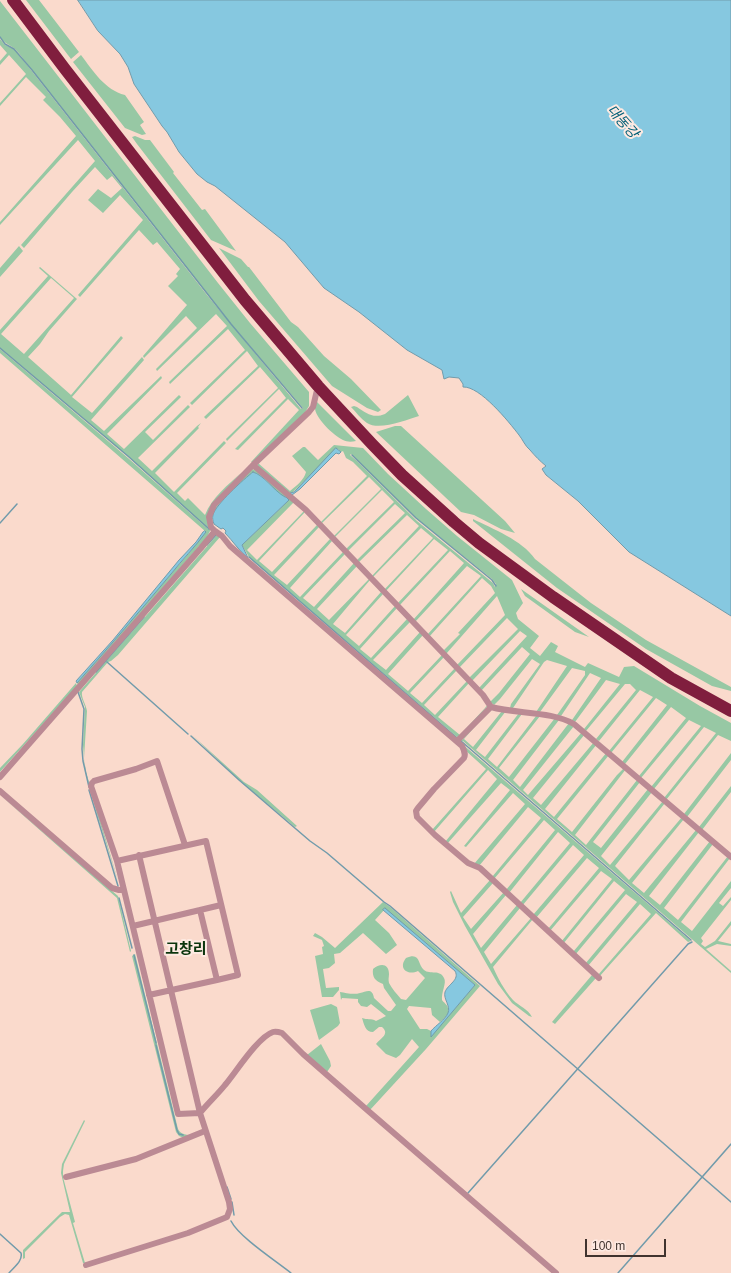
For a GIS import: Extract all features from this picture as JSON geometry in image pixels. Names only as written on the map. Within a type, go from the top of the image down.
[{"type":"highway","points":[[13,0],[245,300],[318,386],[402,474],[479,543],[597,629],[671,678],[731,711]]},
{"type":"street","points":[[318,386],[313,407],[309,412],[253,465],[214,505],[209,517],[211,527],[222,536],[230,546],[457,741],[464,750],[464,758],[418,808],[416,814],[417,817],[435,835],[468,862],[480,868],[599,978]]},
{"type":"street","points":[[253,465],[306,510],[483,695],[491,707],[551,716],[567,720],[574,724],[731,857]]},
{"type":"street","points":[[0,777],[162,594],[215,531]]},
{"type":"street","points":[[457,741],[491,707]]},
{"type":"street","points":[[185,845],[157,761],[136,769],[94,781],[92,783],[91,786],[117,861],[178,1114],[200,1112],[225,1085],[242,1062],[264,1038],[273,1032],[277,1031],[282,1033],[303,1054],[556,1273]]},
{"type":"street","points":[[0,791],[112,888],[124,890]]},
{"type":"street","points":[[117,861],[206,841],[238,975],[149,995]]},
{"type":"street","points":[[86,1265],[188,1233],[227,1217],[230,1209],[200,1112],[139,855]]},
{"type":"street","points":[[133,926],[221,905]]},
{"type":"street","points":[[200,910],[217,980]]},
{"type":"street","points":[[66,1177],[136,1159],[205,1131]]},
{"type":"green space","points":[[26,0],[39,0],[79,52],[71,59]]},
{"type":"green space","points":[[0,1],[218,283],[309,392],[309,406],[304,414],[253,462],[251,462],[299,410],[288,399],[238,450],[235,449],[286,398],[279,389],[227,441],[226,439],[278,388],[260,367],[206,419],[204,417],[258,366],[247,351],[192,405],[190,403],[245,350],[228,329],[170,384],[169,382],[227,326],[216,314],[157,371],[156,369],[197,328],[186,316],[144,358],[143,356],[187,305],[168,286],[178,276],[176,274],[180,269],[157,242],[153,245],[139,230],[80,297],[78,295],[143,220],[120,195],[103,213],[88,200],[98,189],[111,198],[122,188],[112,176],[107,180],[95,167],[24,248],[21,245],[95,161],[78,140],[0,225],[0,222],[76,136],[43,100],[46,97],[26,77],[0,106],[0,103],[26,74],[9,55],[0,65],[0,61],[7,53],[0,45],[0,39],[5,45],[14,49],[207,295],[301,409],[303,408],[231,324],[15,49],[0,37]]},
{"type":"green space","points":[[81,55],[105,84],[118,93],[125,95],[144,122],[140,125],[146,134],[142,135],[125,128],[73,62]]},
{"type":"green space","points":[[135,136],[145,140],[150,140],[174,172],[173,173],[202,210],[205,209],[236,251],[211,240],[132,137]]},
{"type":"green space","points":[[19,246],[23,251],[0,277],[0,268]]},
{"type":"green space","points":[[219,248],[241,259],[249,267],[291,322],[298,327],[324,356],[351,379],[381,410],[378,412],[367,408],[332,386],[259,301]]},
{"type":"green space","points":[[40,267],[77,299],[28,357],[71,395],[121,336],[123,338],[72,397],[92,413],[142,357],[144,360],[91,420],[104,431],[161,376],[162,378],[107,434],[124,449],[179,395],[181,397],[145,432],[153,440],[188,405],[190,407],[138,458],[152,471],[201,423],[198,427],[199,428],[155,473],[174,492],[224,441],[226,443],[177,493],[185,501],[188,498],[205,515],[216,497],[242,472],[213,503],[211,529],[207,537],[78,685],[77,683],[186,556],[205,531],[0,353],[0,349],[209,529],[129,457],[0,348],[0,330],[48,276],[39,268]],"holes":[[[51,278],[74,298],[24,354],[1,334]]]},
{"type":"green space","points":[[408,395],[419,416],[393,424],[378,426],[367,423],[351,407],[357,407],[370,415],[377,416],[385,414]]},
{"type":"green space","points":[[316,401],[356,441],[349,442],[339,438],[321,421],[315,407]]},
{"type":"green space","points":[[395,426],[401,426],[505,521],[515,533],[501,529],[474,515],[461,512],[376,432]]},
{"type":"green space","points":[[334,445],[363,448],[388,474],[426,509],[512,580],[523,603],[516,613],[518,619],[539,636],[530,648],[540,656],[551,642],[558,646],[555,652],[585,667],[588,663],[619,677],[624,667],[634,666],[731,723],[731,741],[718,735],[666,800],[664,798],[716,733],[704,727],[654,789],[651,787],[701,726],[689,720],[641,778],[639,776],[686,718],[671,707],[625,764],[622,762],[667,705],[656,698],[611,753],[609,751],[653,697],[640,690],[599,741],[596,739],[636,690],[630,684],[625,684],[586,731],[584,729],[620,684],[606,680],[575,722],[572,720],[601,678],[590,673],[561,716],[557,715],[585,675],[585,671],[572,668],[540,712],[536,712],[567,666],[547,660],[544,662],[513,708],[510,708],[511,704],[540,664],[532,659],[494,705],[490,702],[530,654],[522,647],[481,691],[479,688],[527,636],[520,631],[472,681],[469,678],[518,629],[507,618],[459,668],[457,665],[505,615],[497,596],[446,654],[443,651],[460,634],[458,633],[495,593],[491,586],[482,578],[429,637],[427,635],[481,576],[467,566],[415,622],[413,620],[464,563],[450,551],[399,606],[397,604],[448,550],[434,539],[385,592],[384,590],[433,538],[421,528],[372,578],[371,577],[419,526],[407,515],[358,563],[356,561],[405,513],[395,504],[347,552],[345,550],[394,502],[382,490],[334,538],[333,537],[381,489],[369,477],[321,524],[320,523],[367,476],[353,462],[346,458],[343,451],[341,452],[338,449],[293,492],[290,493],[259,469],[257,463],[290,491],[302,480],[306,472],[292,456],[305,447],[318,460]],"holes":[[[351,454],[416,518],[492,579],[496,584],[495,587],[493,583],[417,521],[350,455]]]},
{"type":"green space","points":[[251,469],[260,473],[294,502],[247,550],[257,560],[304,511],[305,512],[259,561],[272,572],[317,525],[319,527],[274,575],[287,585],[330,539],[332,541],[290,588],[300,597],[343,552],[345,554],[303,598],[314,607],[354,563],[357,566],[317,609],[329,620],[369,579],[370,580],[333,624],[345,633],[381,592],[383,594],[346,635],[359,646],[395,606],[397,608],[360,649],[371,658],[407,619],[410,622],[373,660],[386,670],[420,632],[423,635],[388,674],[408,691],[442,655],[444,657],[410,693],[422,703],[455,668],[457,670],[424,705],[435,715],[467,681],[469,683],[438,717],[460,735],[488,704],[487,707],[463,734],[457,737],[249,557],[242,545],[289,500],[287,498],[278,493],[257,473],[253,472],[223,501],[210,520],[210,515],[214,509]]},
{"type":"green space","points":[[473,519],[498,531],[523,546],[535,559],[591,603],[646,640],[731,687],[731,691],[712,686],[646,649],[557,588],[473,521]]},
{"type":"green space","points":[[217,535],[220,537],[118,655],[108,662],[82,692],[82,697],[87,711],[84,758],[83,745],[85,707],[79,692]]},
{"type":"green space","points":[[521,589],[589,637],[575,632],[525,596]]},
{"type":"green space","points":[[76,683],[77,686],[0,772],[0,768]]},
{"type":"green space","points":[[502,711],[506,711],[476,750],[485,757],[519,713],[522,714],[488,759],[497,767],[536,716],[540,716],[499,768],[509,777],[555,718],[559,720],[513,780],[520,787],[569,723],[574,726],[523,790],[528,795],[582,732],[585,734],[533,798],[541,805],[594,742],[597,744],[545,809],[554,817],[607,752],[609,755],[557,819],[572,832],[617,775],[624,768],[626,769],[575,835],[586,845],[637,780],[640,782],[593,842],[601,848],[648,789],[652,792],[601,856],[610,865],[663,801],[665,803],[615,866],[629,880],[682,817],[684,819],[632,883],[644,893],[696,830],[699,832],[649,896],[660,905],[710,841],[713,844],[664,908],[678,920],[728,856],[730,858],[681,922],[692,931],[731,881],[731,888],[719,903],[723,906],[731,897],[731,900],[701,938],[703,941],[701,944],[705,947],[715,941],[731,921],[731,925],[718,941],[731,944],[731,946],[717,944],[706,949],[731,971],[731,973],[463,741],[461,741],[461,743],[691,941],[688,942],[656,913],[599,977],[598,975],[651,914],[640,904],[588,966],[585,964],[637,902],[626,894],[575,955],[573,952],[625,890],[614,881],[563,944],[561,942],[612,879],[601,871],[550,931],[548,929],[599,868],[587,858],[536,918],[533,915],[584,855],[573,845],[522,906],[520,903],[570,843],[558,832],[509,893],[506,890],[555,830],[544,820],[494,879],[492,877],[541,818],[528,807],[479,866],[474,864],[525,804],[513,793],[466,847],[464,846],[510,790],[501,783],[447,844],[445,842],[497,779],[488,770],[434,832],[432,830],[486,769],[465,750],[460,742],[480,721],[464,739],[473,747]]},
{"type":"green space","points":[[191,734],[244,782],[257,790],[297,826],[295,827],[239,780]]},
{"type":"green space","points":[[731,753],[731,760],[687,817],[684,814]]},
{"type":"green space","points":[[84,759],[86,772],[119,884],[97,814],[85,770]]},
{"type":"green space","points":[[731,786],[731,792],[702,830],[699,827]]},
{"type":"green space","points":[[0,795],[118,896],[130,952],[117,898]]},
{"type":"green space","points":[[490,880],[493,883],[463,917],[471,929],[504,892],[506,895],[473,934],[481,948],[517,905],[520,908],[484,952],[491,964],[531,918],[533,919],[493,967],[510,996],[532,1017],[512,1003],[498,984],[453,902],[451,891],[461,913]]},
{"type":"green space","points":[[383,902],[480,986],[426,1049],[370,1110],[366,1106],[419,1047],[412,1039],[396,1058],[386,1054],[376,1044],[384,1036],[384,1029],[379,1027],[373,1032],[368,1031],[362,1018],[376,1021],[386,1016],[371,1004],[367,1007],[361,1006],[358,999],[342,998],[341,1000],[340,992],[358,994],[370,991],[372,992],[374,998],[388,1011],[391,1011],[396,1005],[384,988],[383,984],[378,982],[375,978],[373,969],[381,965],[386,966],[389,970],[390,985],[401,999],[406,1000],[425,978],[418,971],[407,972],[403,968],[406,958],[414,956],[424,970],[440,974],[445,980],[442,1000],[449,1010],[440,1022],[432,1015],[431,1008],[409,1006],[407,1009],[420,1029],[427,1029],[431,1031],[431,1036],[475,985],[385,909],[375,920],[389,933],[397,945],[386,954],[363,933],[340,953],[334,954],[335,963],[329,968],[323,969],[326,988],[339,987],[339,990],[333,997],[322,997],[315,956],[323,954],[322,947],[324,946],[322,940],[313,936],[315,933],[335,948]]},
{"type":"green space","points":[[135,954],[178,1129],[183,1134],[194,1135],[184,1138],[179,1136],[176,1132],[132,956]]},
{"type":"green space","points":[[592,975],[596,978],[555,1024],[552,1022]]},
{"type":"green space","points":[[331,1004],[337,1007],[340,1023],[319,1040],[310,1010]]},
{"type":"green space","points":[[321,1044],[330,1061],[331,1066],[327,1072],[307,1055]]},
{"type":"green space","points":[[84,1120],[85,1121],[64,1164],[63,1177],[75,1222],[73,1223],[85,1263],[83,1263],[69,1215],[65,1214],[60,1217],[25,1252],[25,1258],[23,1259],[23,1250],[62,1212],[70,1212],[61,1173],[62,1164]]},
{"type":"water","name":"대동강","points":[[78,0],[731,0],[731,616],[629,552],[578,501],[546,475],[542,469],[546,466],[525,445],[519,435],[486,398],[470,388],[463,387],[463,384],[459,378],[449,377],[444,379],[442,370],[407,350],[359,312],[324,288],[285,242],[215,186],[197,174],[179,152],[134,84],[128,67],[120,54],[98,31]]},
{"type":"water","points":[[336,448],[341,452],[339,454],[336,453],[292,495],[290,493],[294,492]]},
{"type":"water","points":[[253,472],[261,476],[289,500],[242,545],[248,558],[225,533],[226,531],[223,528],[221,529],[214,524],[213,515],[224,499]]},
{"type":"water","points":[[205,531],[206,532],[197,543],[77,683],[76,681],[113,640]]},
{"type":"water","points":[[385,908],[475,985],[431,1037],[431,1031],[445,1018],[448,1013],[449,1008],[445,997],[445,992],[456,977],[455,971],[383,910]]},
{"type":"waterway","points":[[0,37],[5,44],[14,49],[32,70],[231,324],[302,408]]},
{"type":"waterway","points":[[0,348],[129,457],[209,529]]},
{"type":"waterway","points":[[352,455],[416,518],[492,580],[496,586]]},
{"type":"waterway","points":[[0,523],[17,504]]},
{"type":"waterway","points":[[207,545],[216,535]]},
{"type":"waterway","points":[[249,557],[457,738]]},
{"type":"waterway","points":[[96,672],[144,617]]},
{"type":"waterway","points":[[107,662],[188,734]]},
{"type":"waterway","points":[[78,692],[84,709],[82,749],[89,787]]},
{"type":"waterway","points":[[191,736],[239,780],[310,841],[327,853],[390,906],[731,1202]]},
{"type":"waterway","points":[[461,741],[691,940]]},
{"type":"waterway","points":[[89,790],[118,886]]},
{"type":"waterway","points":[[119,898],[132,948]]},
{"type":"waterway","points":[[468,1193],[688,944],[692,942]]},
{"type":"waterway","points":[[134,955],[156,1043]]},
{"type":"waterway","points":[[156,1045],[177,1130],[179,1134],[183,1135]]},
{"type":"waterway","points":[[618,1273],[731,1144]]},
{"type":"waterway","points":[[227,1187],[231,1199]]},
{"type":"waterway","points":[[232,1202],[234,1215]]},
{"type":"waterway","points":[[231,1221],[235,1227],[258,1248],[291,1273]]},
{"type":"waterway","points":[[0,1234],[21,1253],[21,1259],[9,1273]]},
{"type":"district","name":"고창리","points":[[186,950]]}]
